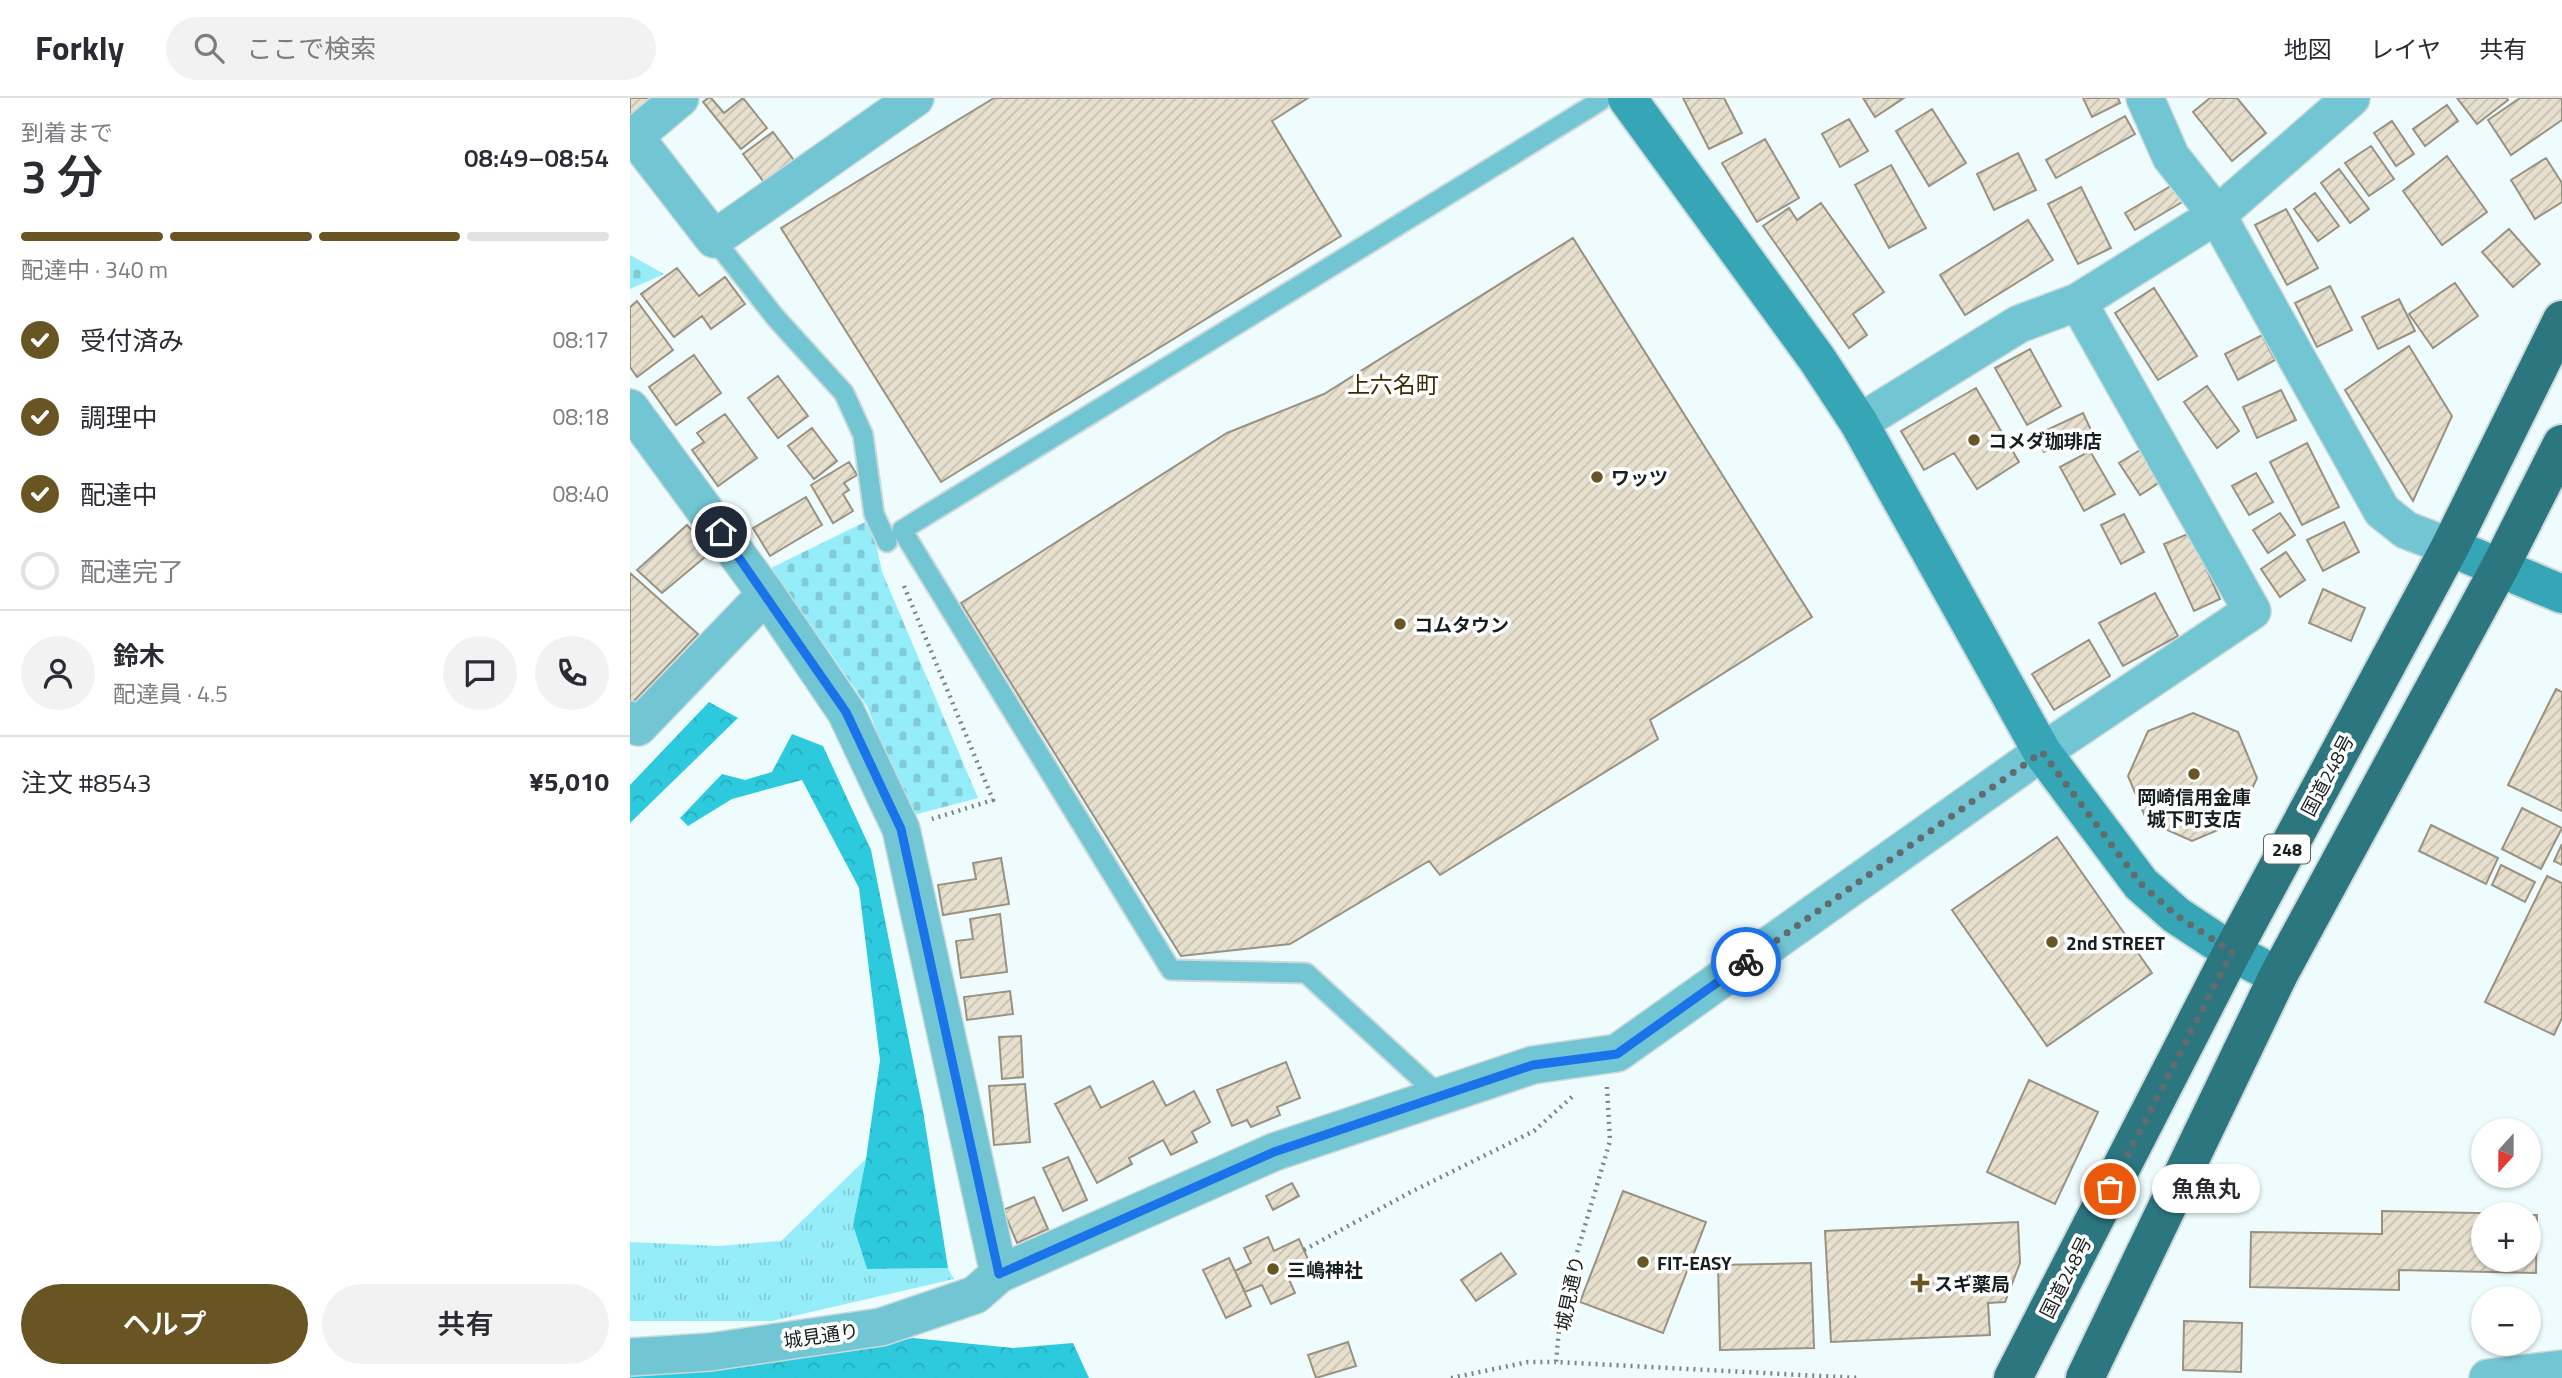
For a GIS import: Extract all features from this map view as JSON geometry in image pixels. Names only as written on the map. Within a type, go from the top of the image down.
[{"type":"highway","name":"国道248号","points":[[2013,1378],[2232,952],[2450,547],[2562,320]]},
{"type":"highway","name":"248","points":[[2085,1378],[2277,976],[2500,567],[2562,444]]},
{"type":"street","points":[[680,98],[633,138],[714,239],[915,98]]},
{"type":"street","points":[[1627,98],[1816,359],[1859,423],[2042,752],[2141,884],[2176,915],[2232,952],[2277,976]]},
{"type":"street","points":[[2145,98],[2171,157],[2217,215],[2382,511],[2406,530],[2562,594]]},
{"type":"street","points":[[1859,423],[2019,324],[2078,302],[2217,215],[2351,98]]},
{"type":"street","name":"城見通り","points":[[630,1357],[710,1352],[881,1327],[975,1295],[999,1274],[1274,1152],[1533,1065],[1617,1054],[2042,752],[2252,611],[2078,302]]},
{"type":"street","points":[[630,408],[766,594],[846,712],[901,829],[999,1274]]},
{"type":"street","points":[[630,720],[638,727],[766,594]]},
{"type":"street","points":[[2488,1378],[2562,1369]]},
{"type":"lane","points":[[1440,1096],[1306,973],[1171,971],[902,530],[1600,101],[1598,98]]},
{"type":"lane","points":[[714,239],[775,317],[844,393],[863,435],[874,514],[887,542]]},
{"type":"path","points":[[887,542],[993,800],[901,829]]},
{"type":"path","name":"城見通り","points":[[1556,1362],[1561,1307],[1610,1141],[1607,1080],[1596,1085]]},
{"type":"path","points":[[1304,1250],[1409,1193],[1534,1131],[1576,1094]]},
{"type":"path","points":[[1451,1378],[1528,1362],[1859,1378]]},
{"type":"green space","points":[[630,255],[664,274],[630,289]]},
{"type":"green space","points":[[871,519],[882,572],[978,798],[910,816],[867,706],[771,568]]},
{"type":"green space","points":[[709,702],[738,718],[630,823],[630,785]]},
{"type":"green space","points":[[792,734],[823,746],[871,850],[923,1111],[948,1268],[867,1269],[853,1225],[866,1159],[880,1060],[859,888],[802,780],[732,799],[688,826],[680,818],[722,774],[745,780],[772,772]]},
{"type":"green space","points":[[866,1159],[853,1225],[867,1269],[948,1268],[954,1279],[772,1321],[630,1321],[630,1242],[719,1246],[781,1241]]},
{"type":"green space","points":[[913,1338],[1013,1348],[1073,1343],[1089,1378],[630,1378],[630,1371],[744,1364]]},
{"type":"building","points":[[630,98],[652,98],[630,117]]},
{"type":"building","points":[[708,98],[724,113],[743,98],[767,128],[741,149],[703,102]]},
{"type":"building","points":[[994,98],[1308,98],[1272,121],[1341,236],[941,482],[781,228]]},
{"type":"building","points":[[1683,98],[1724,98],[1742,133],[1709,149]]},
{"type":"building","points":[[1863,98],[1904,98],[1875,117]]},
{"type":"building","points":[[2083,98],[2118,98],[2120,103],[2092,117]]},
{"type":"building","points":[[2210,98],[2237,98],[2266,133],[2232,161],[2193,112]]},
{"type":"building","points":[[2457,98],[2507,98],[2508,100],[2477,124]]},
{"type":"building","points":[[2520,98],[2562,98],[2562,120],[2511,155],[2488,120]]},
{"type":"building","points":[[2447,105],[2458,121],[2425,146],[2413,129]]},
{"type":"building","points":[[1932,109],[1966,163],[1929,186],[1896,131]]},
{"type":"building","points":[[2125,116],[2135,134],[2056,178],[2046,160]]},
{"type":"building","points":[[1849,119],[1868,151],[1840,167],[1822,134]]},
{"type":"building","points":[[2392,121],[2414,154],[2396,166],[2374,133]]},
{"type":"building","points":[[773,132],[796,163],[766,185],[743,154]]},
{"type":"building","points":[[1765,139],[1799,198],[1757,222],[1722,163]]},
{"type":"building","points":[[2371,146],[2394,179],[2369,196],[2345,163]]},
{"type":"building","points":[[2018,153],[2036,190],[1994,210],[1977,174]]},
{"type":"building","points":[[2447,156],[2487,212],[2442,245],[2403,191]]},
{"type":"building","points":[[2546,158],[2562,183],[2562,202],[2535,219],[2511,180]]},
{"type":"building","points":[[1891,165],[1926,228],[1889,248],[1855,185]]},
{"type":"building","points":[[2339,169],[2369,209],[2350,223],[2321,183]]},
{"type":"building","points":[[2174,184],[2184,201],[2135,230],[2125,213]]},
{"type":"building","points":[[2081,187],[2111,248],[2078,264],[2048,204]]},
{"type":"building","points":[[2315,193],[2339,226],[2318,241],[2294,209]]},
{"type":"building","points":[[1821,203],[1884,292],[1853,314],[1867,335],[1849,348],[1763,226],[1789,208],[1797,220]]},
{"type":"building","points":[[2286,209],[2318,268],[2287,285],[2255,225]]},
{"type":"building","points":[[2028,220],[2053,260],[1965,315],[1940,275]]},
{"type":"building","points":[[2509,229],[2540,264],[2513,287],[2482,252]]},
{"type":"building","points":[[1573,238],[1812,617],[1650,720],[1658,739],[1440,875],[1429,861],[1290,944],[1181,956],[961,603],[1227,433],[1324,394]]},
{"type":"building","points":[[677,268],[699,296],[725,277],[745,304],[711,329],[702,316],[674,337],[641,294]]},
{"type":"building","points":[[2455,283],[2478,316],[2433,348],[2409,314]]},
{"type":"building","points":[[2330,286],[2352,330],[2317,347],[2295,303]]},
{"type":"building","points":[[2154,288],[2197,356],[2158,380],[2115,313]]},
{"type":"building","points":[[2399,299],[2415,331],[2378,349],[2362,317]]},
{"type":"building","points":[[637,301],[673,350],[637,377],[630,367],[630,307]]},
{"type":"building","points":[[2262,335],[2275,360],[2238,380],[2225,354]]},
{"type":"building","points":[[2409,346],[2452,416],[2413,501],[2345,390]]},
{"type":"building","points":[[2030,349],[2061,406],[2027,425],[1995,368]]},
{"type":"building","points":[[694,355],[721,393],[676,425],[649,387]]},
{"type":"building","points":[[778,376],[808,416],[778,438],[748,398]]},
{"type":"building","points":[[2207,386],[2239,431],[2217,448],[2184,402]]},
{"type":"building","points":[[1976,388],[2019,462],[1977,489],[1954,453],[1924,470],[1901,431]]},
{"type":"building","points":[[2281,390],[2296,420],[2257,438],[2243,407]]},
{"type":"building","points":[[2083,413],[2091,430],[2044,452],[2036,435]]},
{"type":"building","points":[[725,414],[757,458],[718,486],[692,450],[704,442],[697,433]]},
{"type":"building","points":[[812,428],[837,461],[814,479],[788,446]]},
{"type":"building","points":[[2307,443],[2339,507],[2302,525],[2270,462]]},
{"type":"building","points":[[2145,447],[2165,479],[2140,495],[2119,463]]},
{"type":"building","points":[[2090,451],[2115,494],[2084,511],[2060,467]]},
{"type":"building","points":[[849,462],[857,475],[844,483],[849,490],[843,494],[853,511],[833,523],[811,485]]},
{"type":"building","points":[[2256,473],[2273,502],[2249,515],[2232,486]]},
{"type":"building","points":[[806,497],[822,525],[770,556],[753,528]]},
{"type":"building","points":[[2280,513],[2295,535],[2268,553],[2253,530]]},
{"type":"building","points":[[2124,514],[2144,552],[2121,564],[2101,525]]},
{"type":"building","points":[[2344,522],[2359,552],[2323,571],[2307,540]]},
{"type":"building","points":[[687,525],[711,552],[662,593],[637,570]]},
{"type":"building","points":[[2190,533],[2220,599],[2194,611],[2164,544]]},
{"type":"building","points":[[2286,552],[2305,580],[2280,597],[2261,569]]},
{"type":"building","points":[[630,573],[698,634],[633,702],[630,700]]},
{"type":"building","points":[[2323,589],[2365,608],[2351,641],[2309,623]]},
{"type":"building","points":[[2155,593],[2178,636],[2123,666],[2099,623]]},
{"type":"building","points":[[2089,640],[2110,676],[2054,710],[2032,674]]},
{"type":"building","points":[[2556,689],[2562,692],[2562,811],[2508,785]]},
{"type":"building","points":[[2193,713],[2238,732],[2257,778],[2237,822],[2192,841],[2147,821],[2128,776],[2148,731]]},
{"type":"building","points":[[2522,808],[2562,828],[2541,869],[2502,849]]},
{"type":"building","points":[[2431,825],[2498,858],[2486,884],[2419,851]]},
{"type":"building","name":"2nd STREET","points":[[2057,837],[2152,973],[2047,1046],[1952,910]]},
{"type":"building","points":[[2562,844],[2562,865],[2554,861]]},
{"type":"building","points":[[1001,858],[1009,904],[943,915],[938,885],[976,879],[973,863]]},
{"type":"building","points":[[2501,865],[2535,882],[2525,902],[2492,885]]},
{"type":"building","points":[[2547,876],[2562,883],[2562,1018],[2554,1035],[2485,1002]]},
{"type":"building","points":[[1000,914],[1007,972],[961,978],[956,941],[973,939],[970,919]]},
{"type":"building","points":[[1010,991],[1013,1014],[967,1020],[964,997]]},
{"type":"building","points":[[1021,1036],[1023,1077],[1002,1079],[999,1037]]},
{"type":"building","points":[[1286,1062],[1300,1098],[1277,1107],[1280,1115],[1251,1127],[1247,1120],[1232,1126],[1217,1090]]},
{"type":"building","points":[[2029,1080],[2098,1112],[2055,1204],[1987,1172]]},
{"type":"building","points":[[1153,1081],[1166,1106],[1194,1091],[1210,1122],[1192,1132],[1197,1142],[1171,1155],[1163,1140],[1129,1158],[1132,1164],[1097,1183],[1055,1104],[1090,1086],[1101,1108]]},
{"type":"building","points":[[1025,1084],[1030,1142],[994,1145],[989,1086]]},
{"type":"building","points":[[1068,1157],[1087,1200],[1063,1211],[1043,1168]]},
{"type":"building","points":[[1292,1183],[1299,1196],[1273,1210],[1266,1196]]},
{"type":"building","name":"FIT-EASY","points":[[1623,1191],[1706,1222],[1663,1333],[1580,1302]]},
{"type":"building","points":[[1034,1197],[1048,1229],[1017,1243],[1003,1210]]},
{"type":"building","points":[[2382,1211],[2471,1213],[2471,1272],[2399,1270],[2399,1290],[2250,1287],[2251,1232],[2382,1234]]},
{"type":"building","name":"スギ薬局","points":[[2018,1222],[2020,1263],[2005,1302],[1988,1303],[1990,1335],[1831,1342],[1825,1231]]},
{"type":"building","name":"三嶋神社","points":[[1268,1237],[1274,1251],[1299,1239],[1311,1266],[1288,1277],[1295,1293],[1271,1304],[1262,1285],[1245,1292],[1235,1271],[1251,1263],[1244,1248]]},
{"type":"building","points":[[1501,1253],[1516,1274],[1476,1301],[1461,1280]]},
{"type":"building","points":[[1229,1258],[1251,1306],[1226,1318],[1203,1270]]},
{"type":"building","points":[[1811,1263],[1814,1348],[1720,1350],[1718,1265]]},
{"type":"building","points":[[2184,1321],[2242,1323],[2241,1372],[2183,1370]]},
{"type":"building","points":[[1348,1342],[1356,1366],[1316,1378],[1308,1355]]},
{"type":"way so far","points":[[1746,962],[2042,752],[2141,884],[2176,915],[2232,952],[2110,1189]]},
{"type":"place","name":"コメダ珈琲店","points":[[1974,440]]},
{"type":"place","name":"ワッツ","points":[[1597,477]]},
{"type":"place","name":"コムタウン","points":[[1400,624]]},
{"type":"place","name":"岡崎信用金庫 城下町支店","points":[[2194,774]]},
{"type":"place","name":"2nd STREET","points":[[2052,942]]},
{"type":"place","name":"魚魚丸","points":[[2110,1189]]},
{"type":"place","name":"FIT-EASY","points":[[1643,1262]]},
{"type":"place","name":"三嶋神社","points":[[1273,1269]]},
{"type":"place","name":"スギ薬局","points":[[1920,1283]]},
{"type":"district","name":"上六名町","points":[[1393,384]]},
{"type":"route","points":[[721,532],[846,712],[901,829],[999,1274],[1274,1152],[1533,1065],[1617,1054],[1746,962]]}]
